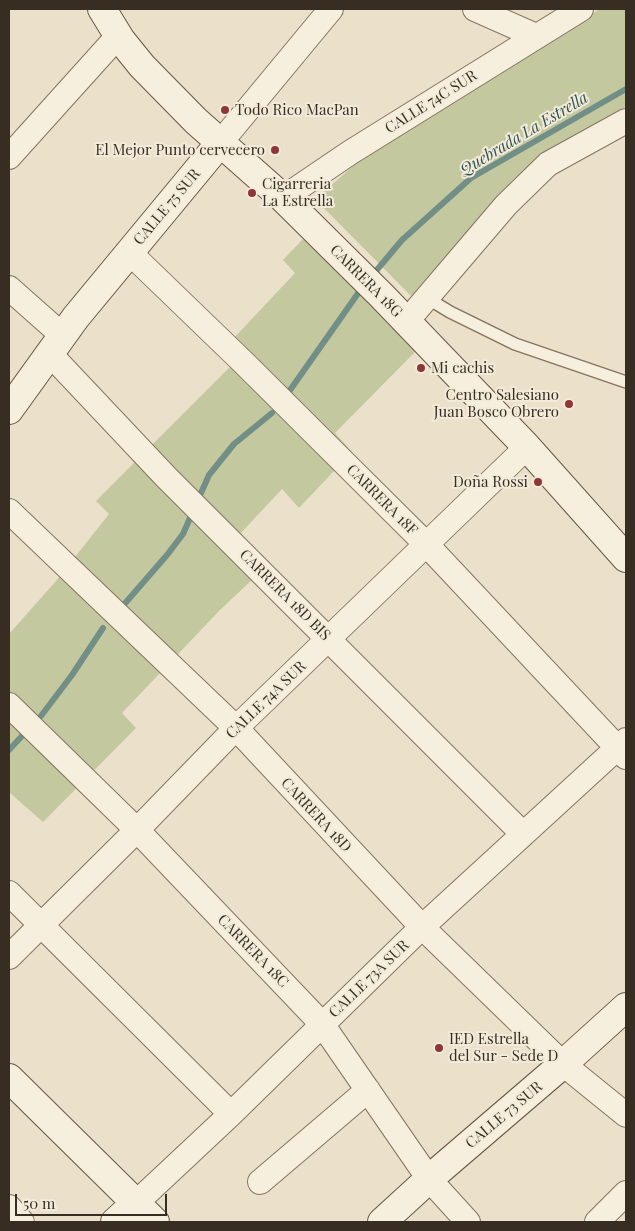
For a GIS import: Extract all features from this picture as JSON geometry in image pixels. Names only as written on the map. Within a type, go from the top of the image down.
[{"type":"street","name":"CALLE 75 SUR","points":[[9,410],[55,344],[331,9]]},
{"type":"street","points":[[475,9],[536,36]]},
{"type":"street","name":"CALLE 74C SUR","points":[[283,198],[351,152],[581,9]]},
{"type":"street","name":"CARRERA 18G","points":[[113,19],[131,54],[142,66],[220,143],[283,198],[407,322],[528,447],[626,558]]},
{"type":"street","points":[[9,157],[113,19]]},
{"type":"street","points":[[407,322],[506,205],[548,164],[626,121]]},
{"type":"street","name":"CARRERA 18F","points":[[129,252],[427,544],[623,748]]},
{"type":"street","name":"CARRERA 18D BIS","points":[[9,288],[166,477],[524,834]]},
{"type":"street","name":"CALLE 74A SUR","points":[[9,957],[236,728],[528,447]]},
{"type":"street","name":"CARRERA 18D","points":[[9,511],[236,728],[422,927],[563,1064],[623,1109]]},
{"type":"street","name":"CARRERA 18C","points":[[9,705],[137,830],[322,1024],[429,1179],[468,1222]]},
{"type":"street","name":"CALLE 73A SUR","points":[[115,1222],[231,1114],[422,927],[524,834],[623,748]]},
{"type":"street","points":[[9,893],[231,1114]]},
{"type":"street","name":"CALLE 73 SUR","points":[[388,1220],[429,1179],[563,1064],[626,1007]]},
{"type":"street","points":[[9,1078],[155,1222]]},
{"type":"street","points":[[260,1182],[368,1090]]},
{"type":"street","points":[[597,1222],[626,1193]]},
{"type":"street","points":[[9,1207],[22,1222]]},
{"type":"lane","points":[[427,298],[446,310],[515,344],[626,382]]},
{"type":"green space","points":[[600,9],[626,9],[626,107],[573,136],[515,178],[411,296],[315,199],[379,144]]},
{"type":"green space","points":[[305,237],[415,352],[335,433],[352,452],[299,508],[282,489],[240,534],[270,563],[220,610],[122,713],[136,728],[43,822],[9,794],[9,634],[56,581],[109,514],[96,501],[244,353],[232,340],[295,273],[283,260]]},
{"type":"waterway","name":"Quebrada La Estrella","points":[[376,271],[402,240],[471,178],[626,89]]},
{"type":"waterway","name":"Quebrada La Estrella","points":[[288,393],[359,292]]},
{"type":"waterway","name":"Quebrada La Estrella","points":[[201,493],[209,475],[234,444],[272,413]]},
{"type":"waterway","name":"Quebrada La Estrella","points":[[121,608],[167,555],[183,534],[190,518]]},
{"type":"waterway","name":"Quebrada La Estrella","points":[[41,716],[72,675],[103,628]]},
{"type":"waterway","name":"Quebrada La Estrella","points":[[9,750],[21,737]]},
{"type":"place","name":"Todo Rico MacPan","points":[[225,110]]},
{"type":"place","name":"El Mejor Punto cervecero","points":[[275,150]]},
{"type":"place","name":"Cigarreria La Estrella","points":[[252,193]]},
{"type":"place","name":"Mi cachis","points":[[421,368]]},
{"type":"place","name":"Centro Salesiano Juan Bosco Obrero","points":[[569,404]]},
{"type":"place","name":"Doña Rossi","points":[[538,482]]},
{"type":"place","name":"IED Estrella del Sur - Sede D","points":[[439,1048]]}]
